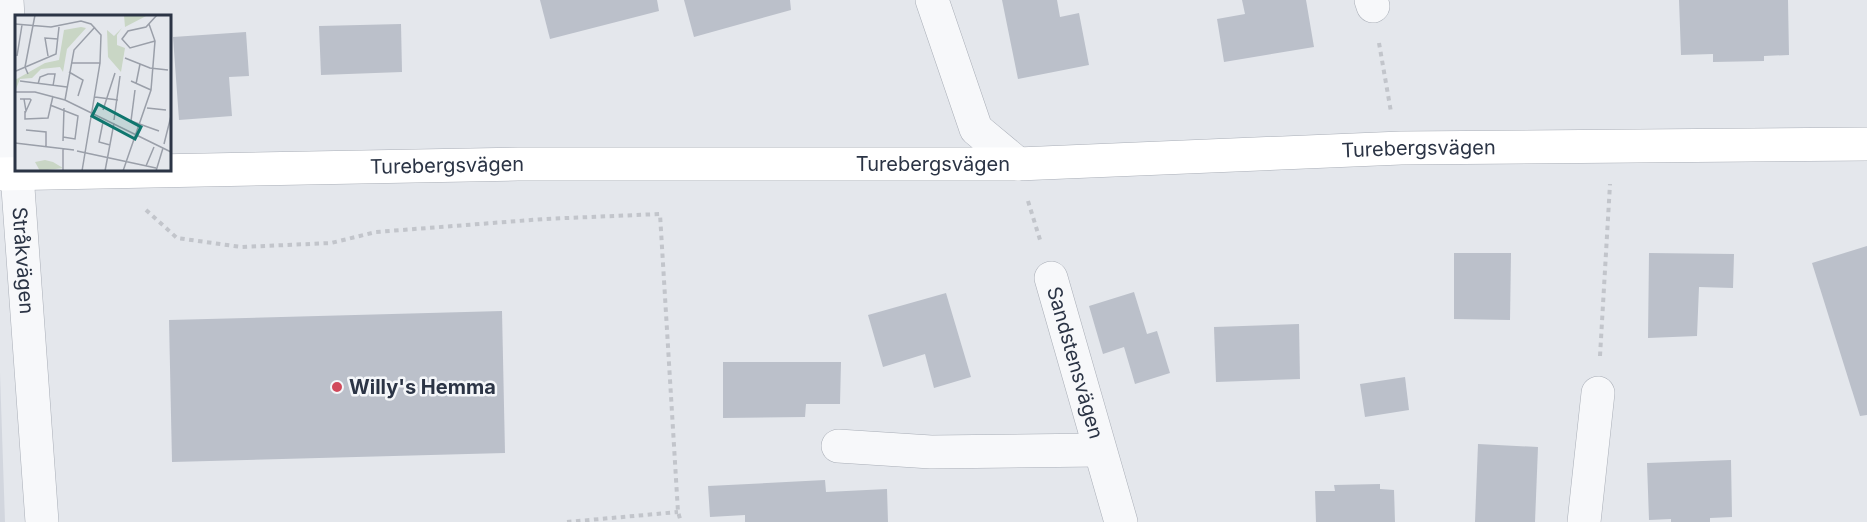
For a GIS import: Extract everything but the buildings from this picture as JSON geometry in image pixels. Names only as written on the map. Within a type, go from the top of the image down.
[{"type":"street","name":"Stråkvägen","points":[[7,0],[8,174],[42,522]]},
{"type":"street","points":[[932,0],[975,129],[1018,164]]},
{"type":"street","name":"Turebergsvägen","points":[[171,171],[518,164],[1018,164],[1401,148],[1867,144]]},
{"type":"street","name":"Turebergsvägen","points":[[8,174],[161,171]]},
{"type":"street","name":"Sandstensvägen","points":[[1051,278],[1121,522]]},
{"type":"street","points":[[1584,522],[1598,393]]},
{"type":"street","name":"Sandstensvägen","points":[[838,446],[931,452],[1099,450]]},
{"type":"path","points":[[1372,3],[1393,118],[1401,148]]},
{"type":"path","points":[[1598,393],[1611,146]]},
{"type":"path","points":[[1018,164],[1051,278]]},
{"type":"path","points":[[145,209],[177,238],[241,247],[331,243],[376,232],[544,219],[660,214],[678,512],[681,522]]},
{"type":"path","points":[[567,522],[678,512]]},
{"type":"shaded area","points":[[0,373],[5,522],[0,522]]},
{"type":"place","name":"Willy's Hemma","points":[[337,387]]}]
